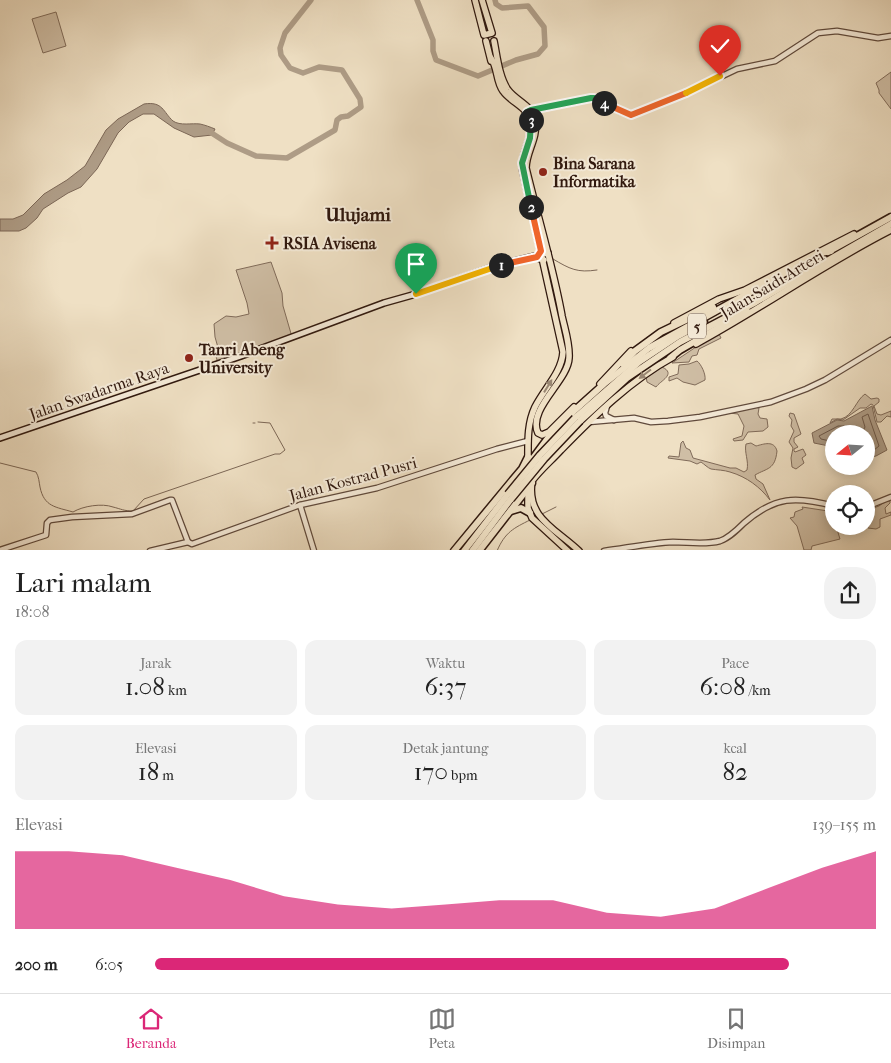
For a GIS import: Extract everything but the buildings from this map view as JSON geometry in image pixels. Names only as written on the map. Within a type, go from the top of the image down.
[{"type":"highway","name":"5","points":[[464,550],[540,454],[624,374],[678,336],[891,215]]},
{"type":"highway","name":"5","points":[[472,550],[578,419],[642,366],[680,342],[756,302],[891,224]]},
{"type":"highway","points":[[528,465],[575,410],[639,356],[670,335],[821,252],[830,251]]},
{"type":"highway","points":[[602,383],[635,351],[661,332],[729,300],[742,296]]},
{"type":"highway","points":[[670,358],[680,350],[744,313],[756,302]]},
{"type":"highway","points":[[540,450],[537,455],[538,460],[548,463]]},
{"type":"highway","points":[[454,550],[522,469],[528,457]]},
{"type":"highway","points":[[510,483],[530,482]]},
{"type":"highway","points":[[479,550],[511,511],[530,482]]},
{"type":"highway","points":[[510,483],[520,485],[522,490],[520,498]]},
{"type":"highway","points":[[511,511],[521,508],[533,518]]},
{"type":"main road","points":[[475,0],[485,38],[494,57],[503,88],[515,102],[529,111]]},
{"type":"main road","points":[[482,0],[492,33],[485,38]]},
{"type":"main road","points":[[494,41],[494,57]]},
{"type":"main road","points":[[503,88],[529,111],[531,129],[522,163],[538,226],[563,357],[535,408],[529,428],[528,465],[530,482],[535,510],[548,529],[568,550]]},
{"type":"main road","name":"Jalan Saidi Arteri","points":[[543,257],[570,356],[568,367],[537,421],[536,430],[541,435],[548,433],[602,383],[631,351],[662,329],[719,299],[745,290],[891,215]]},
{"type":"main road","name":"Jalan Saidi Arteri","points":[[530,482],[589,422],[647,372],[733,324],[794,285],[891,230]]},
{"type":"main road","name":"Jalan Swadarma Raya","points":[[0,438],[241,356],[384,303],[416,294],[498,265],[543,257]]},
{"type":"main road","points":[[528,465],[538,474]]},
{"type":"main road","points":[[530,482],[527,502],[533,518],[579,550]]},
{"type":"street","points":[[529,111],[594,98],[628,114],[634,114],[737,69],[775,61],[818,33],[838,31],[878,38],[891,36]]},
{"type":"street","points":[[589,422],[634,418],[651,422],[668,421],[700,417],[771,402],[818,383],[891,340]]},
{"type":"street","points":[[607,406],[606,416],[615,420]]},
{"type":"street","name":"Jalan Kostrad Pusri","points":[[150,550],[188,542],[192,544],[300,505],[377,488],[496,449],[528,441]]},
{"type":"street","points":[[875,503],[891,497]]},
{"type":"street","points":[[604,550],[672,542],[707,543],[721,541],[771,504],[800,499],[825,504]]},
{"type":"street","points":[[0,550],[46,535],[50,520],[72,517],[131,515],[171,500],[188,542]]},
{"type":"street","points":[[300,505],[314,550]]},
{"type":"shaded area","points":[[56,12],[66,46],[43,53],[32,19]]},
{"type":"shaded area","points":[[891,72],[891,109],[879,93],[876,83]]},
{"type":"shaded area","points":[[271,262],[282,293],[283,306],[292,337],[218,364],[216,356],[219,351],[214,324],[226,316],[236,317],[249,314],[236,270]]},
{"type":"shaded area","points":[[719,334],[721,338],[699,349],[697,355],[692,356],[689,362],[672,363],[702,343]]},
{"type":"shaded area","points":[[697,361],[703,369],[705,380],[695,385],[683,382],[677,378],[669,381],[669,377],[678,374],[679,365]]},
{"type":"shaded area","points":[[662,367],[668,372],[668,375],[656,387],[647,382],[646,376]]},
{"type":"shaded area","points":[[865,394],[871,399],[879,399],[879,402],[874,406],[877,414],[881,415],[891,411],[891,417],[887,416],[881,422],[877,422],[873,405],[871,404],[866,408],[860,408],[843,420],[837,419],[849,415]]},
{"type":"shaded area","points":[[754,407],[759,408],[758,414],[760,418],[767,419],[768,427],[763,431],[748,432],[743,440],[734,441],[733,439],[742,436],[744,426],[738,414],[729,413]]},
{"type":"shaded area","points":[[790,413],[794,414],[801,434],[794,438],[794,442],[798,447],[794,451],[803,449],[806,455],[802,458],[804,463],[796,469],[792,467],[793,448],[789,442],[794,431],[791,426]]},
{"type":"shaded area","points":[[683,441],[693,458],[736,468],[744,472],[747,470],[746,444],[751,443],[756,446],[762,444],[774,445],[777,451],[774,462],[770,468],[755,475],[756,479],[763,484],[770,500],[753,483],[736,474],[711,469],[701,462],[697,464],[690,461],[668,458],[669,456],[679,457]]},
{"type":"shaded area","points":[[886,501],[890,501],[885,508],[886,514],[891,512],[891,515],[880,519],[880,527],[875,529],[875,508]]},
{"type":"shaded area","points":[[802,507],[825,511],[825,535],[839,535],[840,539],[812,546],[811,550],[804,550],[797,526],[790,518],[794,517],[795,512],[803,509]]},
{"type":"water","points":[[144,104],[159,106],[176,123],[200,124],[215,129],[212,135],[194,137],[174,128],[154,114],[143,114],[129,122],[118,133],[97,169],[81,187],[43,209],[37,218],[26,228],[19,231],[0,231],[0,219],[13,219],[23,215],[44,194],[85,166],[106,130],[118,119]]},
{"type":"water","points":[[872,406],[875,420],[887,450],[875,456],[875,425],[827,425],[837,420],[844,421]]},
{"type":"water","points":[[825,426],[825,445],[814,443],[812,433]]},
{"type":"waterway","points":[[207,130],[227,143],[256,156],[287,158],[335,130],[337,120],[348,116],[361,107],[360,99],[342,70],[319,67],[303,73],[290,68],[281,55],[280,48],[285,33],[311,0]]},
{"type":"waterway","points":[[417,0],[433,40],[433,51],[436,60],[478,76],[516,60],[538,54],[545,46],[544,27],[528,6],[502,8],[496,4],[495,0]]},
{"type":"waterway","points":[[553,259],[574,269],[584,271],[597,270]]},
{"type":"waterway","points":[[0,463],[36,472],[44,499],[56,507],[73,512],[87,507],[104,505],[133,511],[144,499],[275,454],[280,454],[285,450],[270,423],[258,422]]},
{"type":"waterway","points":[[542,514],[556,507]]},
{"type":"waterway","points":[[498,550],[510,531],[530,520]]},
{"type":"place","name":"Bina Sarana Informatika","points":[[543,172]]},
{"type":"place","name":"RSIA Avisena","points":[[272,243]]},
{"type":"place","name":"Tanri Abeng University","points":[[189,358]]},
{"type":"district","name":"Ulujami","points":[[358,215]]},
{"type":"route","points":[[416,294],[498,265],[537,257],[540,253],[522,163],[532,126],[527,112],[594,98],[631,115],[720,76]]}]
